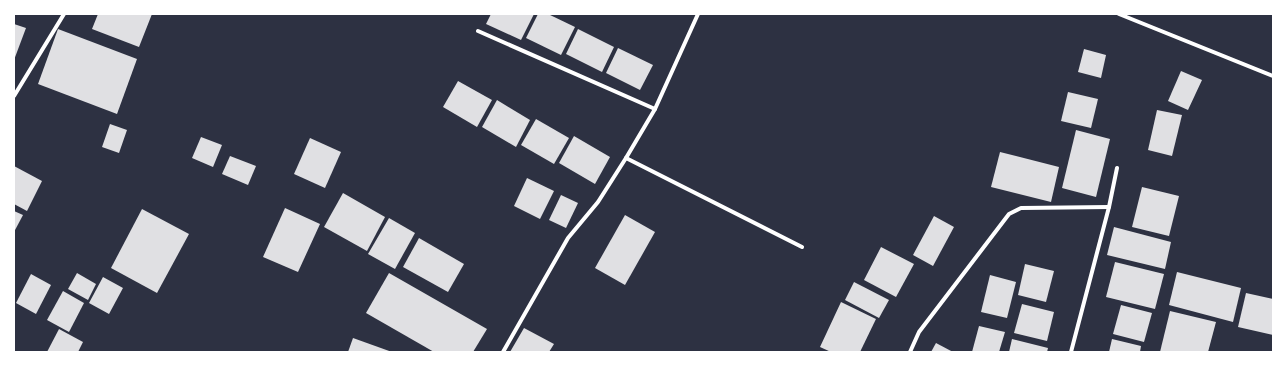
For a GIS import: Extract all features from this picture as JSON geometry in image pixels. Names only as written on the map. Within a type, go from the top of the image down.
[{"type":"street","points":[[14,96],[64,14]]},
{"type":"street","points":[[503,352],[568,238],[598,202],[626,158],[654,109],[698,14]]},
{"type":"street","points":[[1119,14],[1273,76]]},
{"type":"street","points":[[478,31],[654,109]]},
{"type":"street","points":[[626,158],[802,247]]},
{"type":"street","points":[[1071,352],[1109,207],[1117,168]]},
{"type":"street","points":[[910,352],[919,332],[1009,214],[1021,208],[1109,207]]},
{"type":"building","points":[[98,14],[152,14],[139,47],[92,29]]},
{"type":"building","points":[[491,14],[534,14],[521,40],[486,24]]},
{"type":"building","points":[[538,14],[548,14],[575,27],[561,55],[526,38]]},
{"type":"building","points":[[14,24],[26,28],[14,60]]},
{"type":"building","points":[[58,29],[137,59],[117,114],[38,84]]},
{"type":"building","points":[[578,29],[614,47],[602,72],[566,54]]},
{"type":"building","points":[[618,48],[653,65],[640,90],[606,73]]},
{"type":"building","points":[[1084,49],[1106,55],[1101,78],[1078,72]]},
{"type":"building","points":[[1181,71],[1202,80],[1188,110],[1168,101]]},
{"type":"building","points":[[458,81],[492,100],[477,127],[443,107]]},
{"type":"building","points":[[1068,92],[1098,99],[1091,128],[1061,121]]},
{"type":"building","points":[[497,100],[530,120],[516,147],[482,127]]},
{"type":"building","points":[[1157,110],[1182,115],[1172,156],[1148,150]]},
{"type":"building","points":[[536,119],[569,138],[554,164],[521,145]]},
{"type":"building","points":[[110,124],[127,130],[119,153],[102,147]]},
{"type":"building","points":[[1076,130],[1110,139],[1096,197],[1062,188]]},
{"type":"building","points":[[574,136],[610,157],[595,184],[559,163]]},
{"type":"building","points":[[201,137],[222,145],[213,167],[192,158]]},
{"type":"building","points":[[310,138],[341,152],[325,188],[294,174]]},
{"type":"building","points":[[1000,152],[1059,167],[1051,202],[991,187]]},
{"type":"building","points":[[230,156],[256,166],[248,185],[222,174]]},
{"type":"building","points":[[14,166],[42,181],[27,211],[14,204]]},
{"type":"building","points":[[527,178],[554,191],[540,219],[514,206]]},
{"type":"building","points":[[1142,187],[1179,196],[1169,236],[1132,227]]},
{"type":"building","points":[[343,193],[385,217],[367,251],[324,227]]},
{"type":"building","points":[[561,195],[578,203],[566,228],[549,220]]},
{"type":"building","points":[[285,208],[320,224],[298,272],[263,257]]},
{"type":"building","points":[[142,209],[189,234],[157,293],[111,268]]},
{"type":"building","points":[[14,211],[23,215],[14,232]]},
{"type":"building","points":[[625,215],[655,232],[625,285],[595,268]]},
{"type":"building","points":[[934,216],[954,227],[933,266],[913,255]]},
{"type":"building","points":[[389,218],[415,233],[395,269],[368,254]]},
{"type":"building","points":[[1114,227],[1171,242],[1165,269],[1107,255]]},
{"type":"building","points":[[419,238],[464,264],[448,292],[403,267]]},
{"type":"building","points":[[881,247],[914,264],[896,297],[864,280]]},
{"type":"building","points":[[1115,262],[1164,274],[1155,309],[1106,297]]},
{"type":"building","points":[[1025,264],[1054,271],[1046,302],[1018,295]]},
{"type":"building","points":[[1177,272],[1241,288],[1233,322],[1169,305]]},
{"type":"building","points":[[77,273],[96,284],[88,300],[68,289]]},
{"type":"building","points":[[389,273],[487,329],[473,352],[434,352],[366,313]]},
{"type":"building","points":[[31,274],[51,285],[36,314],[16,303]]},
{"type":"building","points":[[990,275],[1016,282],[1007,318],[981,312]]},
{"type":"building","points":[[103,277],[123,288],[109,314],[89,303]]},
{"type":"building","points":[[854,282],[889,300],[879,318],[845,300]]},
{"type":"building","points":[[63,291],[84,303],[69,332],[47,320]]},
{"type":"building","points":[[1246,293],[1273,299],[1273,335],[1238,327]]},
{"type":"building","points":[[841,302],[876,319],[860,352],[831,352],[820,347]]},
{"type":"building","points":[[1022,304],[1054,312],[1047,341],[1014,333]]},
{"type":"building","points":[[1121,305],[1152,313],[1144,342],[1113,334]]},
{"type":"building","points":[[1170,311],[1216,322],[1208,352],[1160,352]]},
{"type":"building","points":[[979,326],[1005,332],[999,352],[972,352]]},
{"type":"building","points":[[524,328],[554,344],[549,352],[510,352]]},
{"type":"building","points":[[59,329],[83,342],[78,352],[47,352]]},
{"type":"building","points":[[353,338],[392,352],[348,352]]},
{"type":"building","points":[[1012,339],[1048,348],[1047,352],[1009,352]]},
{"type":"building","points":[[1112,339],[1141,346],[1140,352],[1109,352]]},
{"type":"building","points":[[936,343],[953,352],[931,352]]}]
